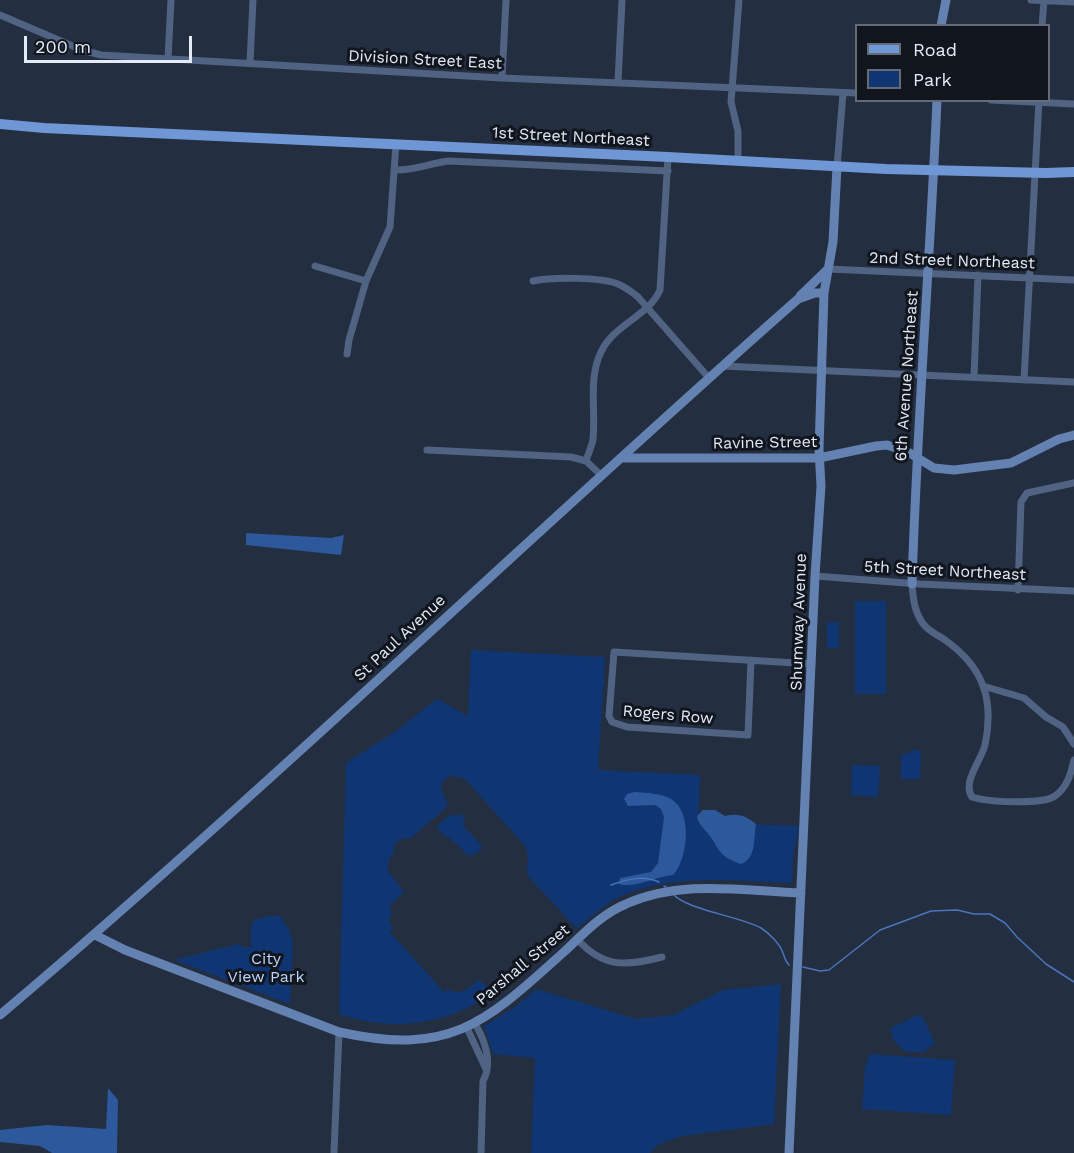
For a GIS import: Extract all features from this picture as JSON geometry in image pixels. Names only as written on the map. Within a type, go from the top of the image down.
[{"type":"main road","name":"1st Street Northeast","points":[[0,124],[934,171],[1074,172]]},
{"type":"street","points":[[168,59],[171,0]]},
{"type":"street","points":[[250,63],[253,0]]},
{"type":"street","points":[[502,78],[506,0]]},
{"type":"street","points":[[618,82],[622,0]]},
{"type":"street","points":[[738,161],[738,131],[731,102],[739,0]]},
{"type":"street","points":[[941,24],[946,0]]},
{"type":"street","points":[[1031,0],[1074,2]]},
{"type":"street","points":[[1042,24],[1044,1]]},
{"type":"street","name":"Division Street East","points":[[0,15],[91,53],[502,78],[855,93]]},
{"type":"street","name":"Shumway Avenue","points":[[789,1153],[821,486],[820,371],[824,293],[833,242],[843,93]]},
{"type":"street","name":"6th Avenue Northeast","points":[[912,584],[937,102]]},
{"type":"street","points":[[1024,380],[1039,102],[1074,104]]},
{"type":"street","points":[[347,354],[366,281],[390,226],[396,144]]},
{"type":"street","points":[[586,461],[593,441],[595,374],[601,351],[612,337],[655,300],[662,285],[668,157]]},
{"type":"street","points":[[394,170],[415,169],[449,161],[668,171]]},
{"type":"street","points":[[315,266],[366,281]]},
{"type":"street","points":[[798,299],[828,269]]},
{"type":"street","name":"2nd Street Northeast","points":[[828,269],[1074,280]]},
{"type":"street","points":[[974,377],[978,276]]},
{"type":"street","points":[[533,281],[544,278],[604,280],[628,289],[647,306],[709,378]]},
{"type":"street","name":"St Paul Avenue","points":[[0,1015],[187,854],[472,592],[798,299],[815,293],[824,293]]},
{"type":"street","points":[[722,366],[1074,382]]},
{"type":"street","name":"Ravine Street","points":[[621,458],[819,458],[887,445],[908,452],[934,468],[973,469],[1011,463],[1059,439],[1074,435]]},
{"type":"street","points":[[427,450],[571,457],[586,461],[602,476]]},
{"type":"street","points":[[1018,590],[1021,502],[1027,493],[1074,483]]},
{"type":"street","name":"5th Street Northeast","points":[[815,576],[912,584],[1074,591]]},
{"type":"street","points":[[912,584],[912,597],[921,621],[968,659],[983,686],[988,725],[984,748],[969,784],[968,791],[972,797],[993,801],[1048,799],[1059,793],[1066,783],[1074,760]]},
{"type":"street","name":"Rogers Row","points":[[614,652],[751,660],[748,735],[627,727],[612,722],[609,716],[614,652]]},
{"type":"street","points":[[751,660],[812,664]]},
{"type":"street","points":[[983,686],[1024,698],[1046,717],[1063,727],[1074,744]]},
{"type":"street","points":[[986,700],[1000,691]]},
{"type":"street","name":"Parshall Street","points":[[95,935],[125,950],[339,1032],[376,1040],[415,1040],[471,1026],[513,998],[601,918],[624,904],[659,892],[696,887],[801,893]]},
{"type":"street","points":[[577,939],[592,954],[612,963],[636,963],[662,957]]},
{"type":"street","points":[[471,1026],[488,1074],[483,1081],[480,1153]]},
{"type":"street","points":[[334,1153],[339,1032]]},
{"type":"green space","points":[[855,601],[886,601],[886,694],[855,694]]},
{"type":"green space","points":[[827,622],[839,622],[839,648],[827,648]]},
{"type":"green space","points":[[471,650],[605,657],[598,770],[700,775],[698,822],[799,826],[793,855],[792,883],[706,880],[643,888],[623,895],[575,927],[527,875],[528,855],[525,846],[465,779],[451,775],[443,781],[441,788],[447,807],[411,838],[401,839],[395,844],[388,862],[388,871],[404,892],[389,906],[392,911],[389,920],[393,929],[389,931],[444,992],[448,989],[461,992],[479,979],[492,992],[458,1012],[418,1023],[378,1023],[339,1014],[346,763],[396,731],[437,699],[468,716]]},
{"type":"green space","points":[[911,750],[918,750],[921,755],[920,779],[901,779],[901,754],[908,754]]},
{"type":"green space","points":[[852,765],[880,766],[878,797],[851,795]]},
{"type":"green space","points":[[460,813],[466,820],[462,824],[482,846],[473,856],[471,854],[468,856],[436,827],[451,814],[454,817]]},
{"type":"green space","name":"City View Park","points":[[268,916],[280,916],[289,929],[293,943],[290,1004],[174,960],[238,944],[243,947],[252,947],[250,933],[254,920]]},
{"type":"green space","points":[[781,984],[774,1124],[682,1136],[659,1144],[650,1153],[531,1153],[535,1058],[493,1054],[484,1026],[515,1007],[536,989],[636,1019],[673,1015],[723,990]]},
{"type":"green space","points":[[918,1015],[923,1017],[935,1044],[923,1052],[906,1052],[894,1041],[890,1028]]},
{"type":"green space","points":[[869,1054],[955,1060],[951,1115],[862,1109],[865,1069]]},
{"type":"shaded area","points":[[246,533],[331,538],[344,535],[341,555],[246,545]]},
{"type":"shaded area","points":[[634,792],[663,796],[678,805],[685,825],[685,847],[678,868],[673,875],[625,885],[619,884],[620,878],[651,872],[658,863],[664,817],[661,809],[655,805],[628,806],[624,799],[627,794]]},
{"type":"shaded area","points":[[703,810],[715,810],[725,816],[742,816],[756,824],[752,853],[746,861],[741,864],[725,857],[719,850],[699,822],[697,816]]},
{"type":"shaded area","points":[[108,1088],[118,1100],[117,1153],[52,1153],[40,1146],[0,1142],[0,1130],[47,1125],[106,1129]]},
{"type":"waterway","points":[[611,885],[635,879],[659,882]]},
{"type":"waterway","points":[[673,894],[680,900],[701,909],[761,928],[777,942],[789,965]]},
{"type":"waterway","points":[[803,967],[820,971],[829,970],[880,930],[931,911],[957,910],[974,914],[990,914],[1005,923],[1046,964],[1074,982]]}]
